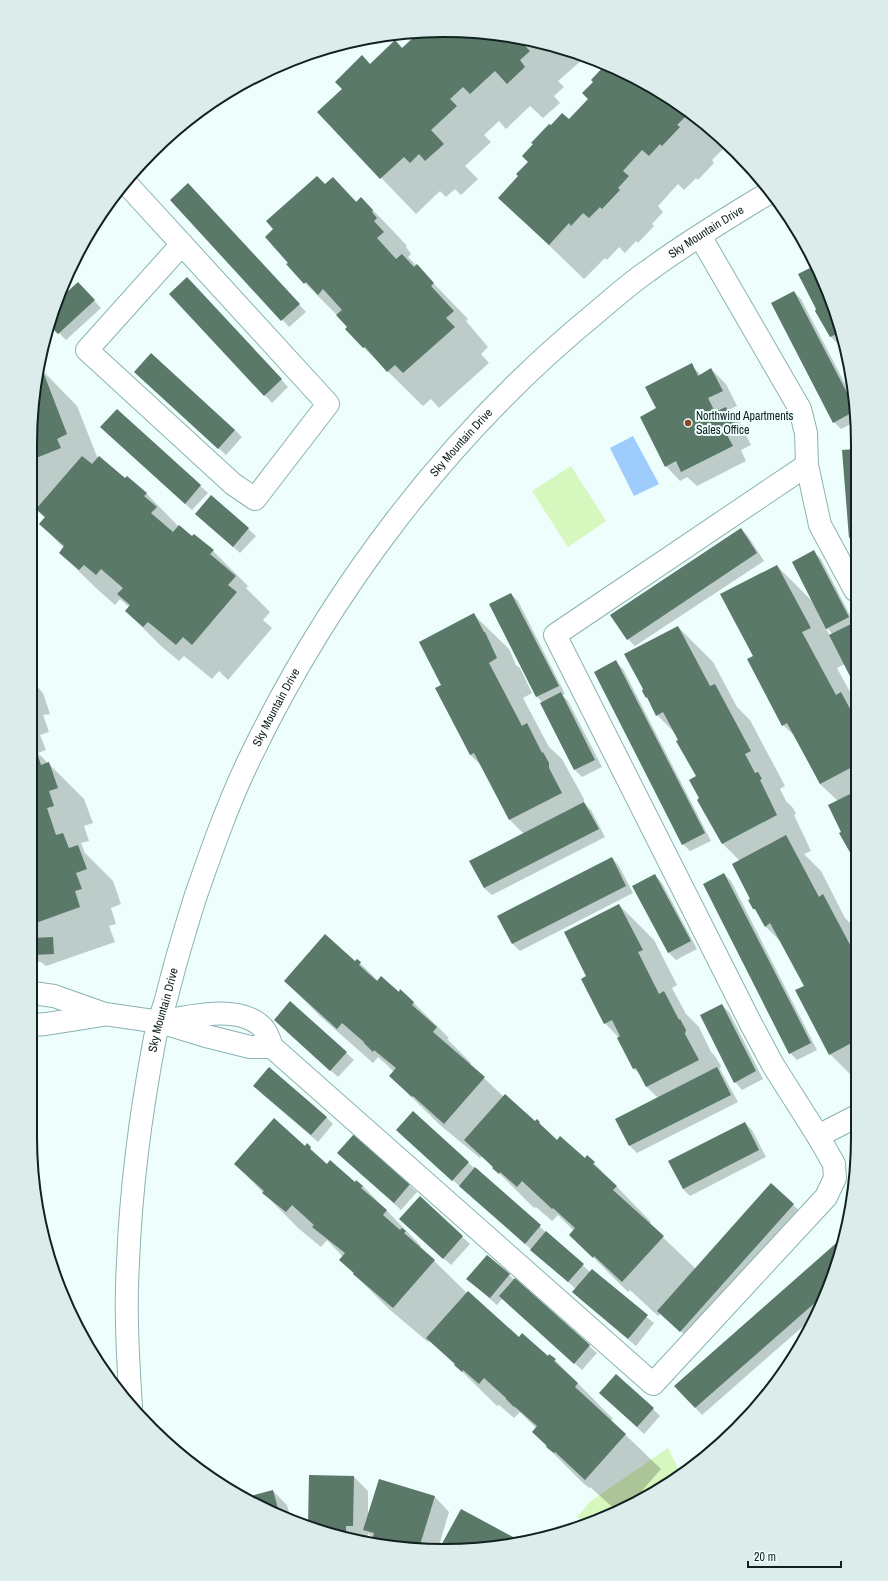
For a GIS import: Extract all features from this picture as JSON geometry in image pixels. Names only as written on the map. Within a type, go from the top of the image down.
[{"type":"street","points":[[129,186],[182,244],[328,404],[255,499],[233,484],[87,350],[182,244]]},
{"type":"street","name":"Sky Mountain Drive","points":[[130,1396],[127,1343],[127,1263],[134,1184],[143,1113],[156,1034],[181,940],[214,843],[247,764],[286,690],[339,600],[393,522],[451,454],[510,390],[573,332],[646,272],[766,195]]},
{"type":"street","points":[[700,236],[800,409],[806,432],[807,465],[820,525],[851,583]]},
{"type":"street","points":[[37,994],[54,996],[105,1014],[160,1022],[250,1047],[272,1047],[653,1384],[826,1197],[835,1178],[834,1164],[818,1136],[773,1066],[555,635],[807,465]]},
{"type":"street","points":[[37,1024],[46,1024],[105,1014]]},
{"type":"street","points":[[818,1136],[851,1119]]},
{"type":"green space","points":[[571,466],[606,521],[568,547],[532,491]]},
{"type":"green space","points":[[668,1448],[679,1469],[648,1489],[624,1502],[581,1520],[577,1517],[591,1501]]},
{"type":"water","points":[[633,436],[659,484],[634,496],[610,448]]},
{"type":"building","points":[[444,37],[497,40],[524,45],[530,51],[520,60],[525,67],[507,84],[495,71],[470,94],[463,87],[450,99],[457,106],[431,130],[444,144],[425,161],[419,154],[410,163],[404,157],[380,179],[317,112],[342,89],[335,82],[362,55],[370,64],[395,40],[402,48],[412,38]]},
{"type":"building","points":[[602,69],[648,92],[685,117],[677,125],[680,127],[662,146],[660,144],[649,156],[642,150],[623,171],[629,176],[618,188],[620,190],[602,209],[600,207],[589,218],[583,213],[571,226],[569,223],[549,245],[498,198],[518,176],[516,174],[528,162],[522,156],[533,144],[531,143],[562,113],[569,119],[588,99],[582,93],[593,82],[591,80]]},
{"type":"building","points":[[317,176],[325,184],[333,177],[356,202],[361,197],[373,210],[372,212],[377,218],[374,221],[384,232],[377,238],[396,259],[402,254],[414,267],[417,264],[434,283],[431,286],[454,311],[446,318],[455,327],[403,373],[395,365],[387,372],[365,347],[363,348],[345,329],[347,327],[336,315],[342,310],[323,289],[318,295],[306,282],[304,284],[265,237],[273,229],[266,221]]},
{"type":"building","points":[[188,183],[300,304],[281,321],[170,200]]},
{"type":"building","points":[[811,268],[820,288],[836,335],[830,337],[815,311],[816,309],[798,274]]},
{"type":"building","points":[[187,277],[282,379],[264,396],[169,294]]},
{"type":"building","points":[[78,282],[95,300],[58,334],[54,330],[66,293]]},
{"type":"building","points":[[794,291],[848,395],[850,414],[833,423],[771,303]]},
{"type":"building","points":[[151,353],[235,430],[218,449],[134,372]]},
{"type":"building","name":"Northwind Apartments Sales Office","points":[[692,363],[698,376],[711,368],[723,391],[708,398],[715,412],[726,407],[737,430],[727,435],[733,446],[681,472],[676,461],[665,467],[640,417],[656,408],[645,387]]},
{"type":"building","points":[[43,373],[67,434],[57,439],[61,448],[37,458],[38,417],[40,391]]},
{"type":"building","points":[[117,409],[201,485],[185,504],[100,427]]},
{"type":"building","points":[[851,449],[851,538],[849,538],[842,450]]},
{"type":"building","points":[[82,456],[92,464],[99,456],[125,478],[127,476],[147,493],[144,496],[157,507],[151,513],[173,532],[179,525],[192,536],[194,534],[214,550],[210,554],[236,576],[228,585],[237,592],[192,645],[183,637],[176,645],[148,622],[143,627],[125,611],[130,605],[117,594],[123,588],[101,569],[96,575],[84,565],[79,570],[59,553],[64,546],[39,524],[45,517],[37,510],[37,508]]},
{"type":"building","points":[[211,495],[249,528],[233,547],[195,514]]},
{"type":"building","points":[[741,528],[757,553],[627,640],[610,615]]},
{"type":"building","points":[[814,550],[849,617],[826,629],[792,562]]},
{"type":"building","points":[[777,565],[811,628],[802,632],[836,695],[841,692],[851,711],[851,768],[820,784],[787,723],[782,726],[747,659],[753,656],[720,594]]},
{"type":"building","points":[[511,593],[559,686],[536,697],[489,604]]},
{"type":"building","points":[[474,613],[497,658],[489,663],[522,726],[527,723],[542,753],[543,752],[549,763],[549,768],[562,793],[509,820],[474,753],[470,755],[435,688],[441,685],[419,642]]},
{"type":"building","points":[[851,624],[851,678],[829,635]]},
{"type":"building","points":[[678,626],[710,686],[715,684],[751,751],[745,754],[755,773],[758,772],[762,779],[760,780],[777,815],[722,844],[697,800],[699,798],[689,780],[696,776],[676,741],[678,740],[663,712],[656,716],[624,654]]},
{"type":"building","points":[[616,660],[705,833],[682,845],[594,672]]},
{"type":"building","points":[[561,692],[595,760],[574,770],[540,703]]},
{"type":"building","points":[[37,753],[41,765],[49,762],[58,788],[49,791],[54,806],[47,808],[56,835],[63,833],[69,848],[78,845],[87,869],[76,873],[82,889],[75,891],[80,907],[37,923]]},
{"type":"building","points":[[851,794],[851,854],[839,833],[841,832],[828,805]]},
{"type":"building","points":[[584,802],[599,829],[484,888],[469,861]]},
{"type":"building","points":[[786,835],[819,897],[823,894],[851,947],[851,1043],[829,1055],[795,990],[804,986],[770,923],[765,927],[755,909],[753,909],[748,900],[750,899],[732,864]]},
{"type":"building","points":[[612,857],[626,886],[512,944],[497,916]]},
{"type":"building","points":[[724,873],[811,1043],[789,1054],[703,884]]},
{"type":"building","points":[[655,874],[691,941],[668,953],[632,886]]},
{"type":"building","points":[[619,904],[643,950],[638,952],[659,994],[664,991],[686,1030],[685,1034],[699,1060],[646,1087],[636,1068],[633,1069],[617,1038],[620,1036],[612,1020],[604,1024],[581,979],[586,976],[564,932]]},
{"type":"building","points":[[325,934],[355,961],[357,959],[361,962],[359,965],[377,981],[381,976],[399,992],[400,989],[414,1002],[412,1005],[437,1027],[433,1032],[485,1077],[444,1124],[389,1076],[396,1068],[374,1050],[373,1052],[342,1023],[337,1029],[284,981]]},
{"type":"building","points":[[53,937],[54,954],[37,955],[37,938]]},
{"type":"building","points":[[290,1001],[347,1052],[330,1071],[274,1020]]},
{"type":"building","points":[[722,1004],[756,1071],[734,1083],[700,1015]]},
{"type":"building","points":[[269,1067],[327,1117],[311,1135],[253,1086]]},
{"type":"building","points":[[717,1067],[731,1095],[629,1146],[615,1119]]},
{"type":"building","points":[[505,1094],[535,1121],[537,1119],[540,1122],[539,1123],[557,1140],[560,1136],[585,1158],[587,1155],[595,1162],[593,1164],[617,1186],[613,1190],[664,1236],[622,1282],[594,1256],[593,1258],[569,1235],[575,1228],[553,1208],[552,1209],[522,1181],[517,1187],[500,1172],[499,1174],[464,1140]]},
{"type":"building","points":[[413,1111],[469,1162],[452,1181],[396,1130]]},
{"type":"building","points":[[274,1118],[305,1146],[307,1143],[311,1147],[310,1149],[327,1164],[330,1160],[355,1182],[356,1180],[363,1186],[361,1188],[387,1210],[383,1215],[400,1230],[402,1228],[406,1231],[404,1233],[435,1260],[393,1308],[339,1260],[345,1253],[312,1227],[314,1225],[292,1205],[286,1212],[262,1193],[264,1191],[234,1164]]},
{"type":"building","points":[[745,1122],[759,1150],[683,1189],[668,1161]]},
{"type":"building","points":[[354,1134],[410,1184],[394,1203],[337,1153]]},
{"type":"building","points":[[475,1167],[541,1225],[525,1244],[459,1186]]},
{"type":"building","points":[[771,1183],[794,1204],[680,1332],[657,1311]]},
{"type":"building","points":[[420,1196],[463,1236],[443,1259],[399,1219]]},
{"type":"building","points":[[546,1231],[584,1264],[568,1282],[530,1250]]},
{"type":"building","points":[[837,1243],[816,1302],[695,1408],[674,1386]]},
{"type":"building","points":[[487,1255],[510,1274],[490,1298],[466,1279]]},
{"type":"building","points":[[592,1269],[648,1315],[628,1339],[572,1292]]},
{"type":"building","points":[[515,1278],[590,1345],[574,1364],[499,1296]]},
{"type":"building","points":[[468,1291],[519,1337],[522,1333],[548,1356],[549,1354],[556,1359],[554,1361],[578,1383],[575,1387],[626,1434],[585,1480],[555,1452],[554,1453],[546,1447],[547,1446],[532,1432],[537,1426],[514,1406],[515,1408],[484,1378],[479,1384],[463,1370],[462,1372],[426,1338]]},
{"type":"building","points":[[616,1374],[654,1408],[637,1427],[599,1393]]},
{"type":"building","points":[[309,1475],[354,1476],[353,1526],[346,1526],[346,1532],[308,1520]]},
{"type":"building","points":[[379,1479],[435,1496],[420,1543],[376,1538],[373,1537],[374,1533],[363,1530]]},
{"type":"building","points":[[273,1490],[278,1508],[264,1502],[252,1496]]},
{"type":"building","points":[[461,1509],[513,1537],[497,1541],[442,1544]]},
{"type":"place","name":"Northwind Apartments Sales Office","points":[[688,423]]}]
